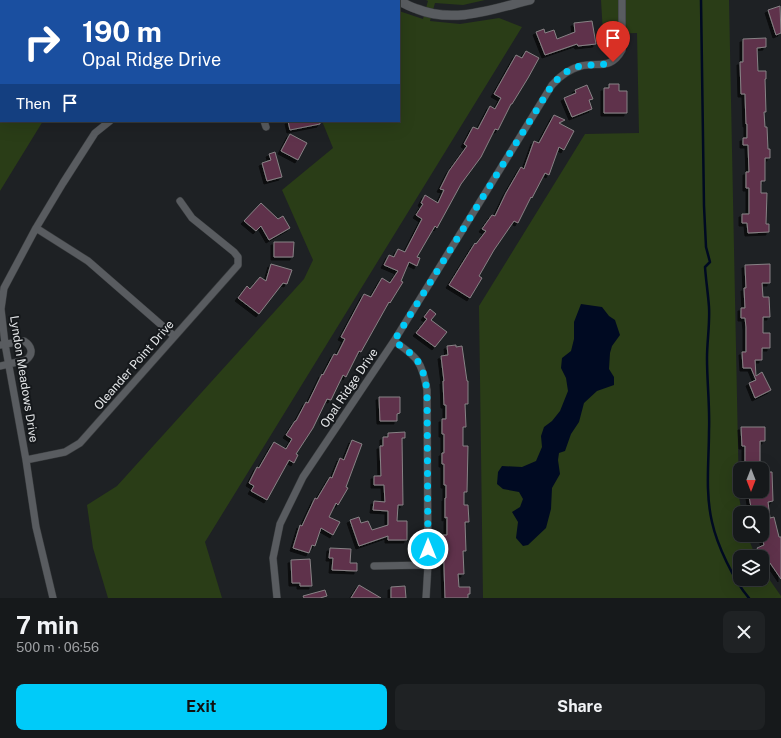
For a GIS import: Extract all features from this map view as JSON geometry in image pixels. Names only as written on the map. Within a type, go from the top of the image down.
[{"type":"street","points":[[400,1],[418,10],[435,14],[458,16],[478,13],[530,0]]},
{"type":"street","name":"Opal Ridge Drive","points":[[277,598],[273,558],[280,524],[303,478],[394,341],[552,85],[569,70],[581,66],[606,64],[613,62],[619,56],[622,50],[622,0]]},
{"type":"street","name":"Lyndon Meadows Drive","points":[[53,598],[36,527],[26,460],[8,365],[2,344],[1,309],[4,288],[36,228],[95,133],[109,122]]},
{"type":"street","name":"Oleander Point Drive","points":[[26,460],[65,452],[80,443],[238,265],[238,257],[234,252],[192,218],[180,201]]},
{"type":"street","points":[[36,228],[88,261],[174,336]]},
{"type":"street","points":[[0,366],[26,360],[31,355],[31,348],[24,341],[2,344]]},
{"type":"street","points":[[394,341],[418,359],[422,368],[427,390],[428,565],[426,598]]},
{"type":"street","points":[[374,566],[428,565]]},
{"type":"green space","points":[[426,0],[485,0],[463,5],[435,3],[430,21],[460,24],[499,18],[522,27],[205,542],[222,598],[108,598],[93,548],[87,505],[117,486],[304,279],[313,260],[282,190],[333,148],[322,122],[400,122],[400,11],[423,19],[428,1]]},
{"type":"green space","points":[[601,0],[729,0],[738,462],[733,462],[733,498],[739,498],[741,506],[733,506],[733,542],[750,542],[753,550],[733,550],[733,586],[769,586],[769,579],[781,598],[483,598],[479,306],[585,134],[639,133],[637,33],[603,34]]},
{"type":"green space","points":[[0,122],[42,122],[0,191]]},
{"type":"water","points":[[581,304],[602,307],[609,316],[615,320],[620,335],[612,346],[609,369],[614,377],[614,385],[597,391],[584,403],[579,422],[571,434],[565,451],[559,453],[558,460],[560,474],[552,488],[551,509],[546,528],[528,545],[523,546],[516,538],[518,522],[512,512],[520,507],[523,499],[519,492],[503,489],[497,484],[498,472],[502,466],[522,467],[536,461],[542,447],[541,436],[544,427],[552,421],[560,411],[568,391],[566,378],[561,368],[562,358],[571,351],[574,339],[574,322]]},
{"type":"building","points":[[780,6],[781,33],[776,35],[768,10]]},
{"type":"building","points":[[592,21],[596,44],[578,46],[577,44],[545,55],[536,32],[544,29],[545,33],[554,30],[557,39],[575,32],[574,23]]},
{"type":"building","points":[[766,38],[766,47],[757,48],[758,71],[766,71],[766,112],[764,112],[770,158],[765,158],[765,181],[761,181],[761,193],[767,193],[766,224],[769,224],[769,232],[748,233],[747,223],[742,223],[742,214],[749,214],[749,188],[746,188],[746,172],[749,172],[748,145],[743,145],[743,138],[747,138],[747,124],[745,94],[741,94],[740,62],[743,62],[743,39]]},
{"type":"building","points":[[526,51],[539,58],[528,78],[511,104],[498,130],[495,129],[481,157],[461,184],[437,228],[435,226],[417,257],[420,258],[417,266],[409,262],[401,281],[403,282],[390,303],[389,302],[361,352],[359,351],[346,377],[343,375],[331,400],[327,399],[313,428],[296,454],[298,455],[294,463],[289,460],[267,500],[251,491],[254,486],[249,483],[257,467],[259,468],[274,442],[286,449],[292,439],[286,435],[296,421],[306,402],[308,403],[322,374],[323,375],[334,354],[337,355],[345,339],[341,337],[364,294],[371,297],[382,278],[390,283],[398,271],[384,265],[389,255],[394,257],[398,249],[405,252],[422,219],[416,215],[423,204],[421,203],[425,195],[438,203],[444,190],[440,189],[449,171],[467,146],[464,144],[473,127],[478,129],[490,106],[495,109],[501,98],[494,94],[516,55],[522,58]]},
{"type":"building","points":[[609,84],[619,84],[619,91],[627,91],[627,113],[604,113],[604,88],[609,88]]},
{"type":"building","points":[[587,85],[593,99],[589,100],[592,109],[572,117],[564,98],[576,93],[575,90]]},
{"type":"building","points":[[554,115],[565,120],[559,123],[574,131],[564,150],[559,147],[549,175],[545,173],[518,223],[514,221],[494,250],[479,276],[482,278],[470,298],[449,285],[475,243],[476,244],[486,231],[482,229],[492,215],[495,216],[521,167],[524,169],[534,141],[539,143]]},
{"type":"building","points":[[288,122],[320,122],[320,124],[290,130]]},
{"type":"building","points":[[290,134],[307,143],[298,160],[281,151]]},
{"type":"building","points":[[275,152],[282,177],[267,181],[262,163],[271,160],[269,154]]},
{"type":"building","points":[[261,203],[278,219],[283,216],[290,228],[269,240],[261,226],[256,231],[244,221]]},
{"type":"building","points":[[274,242],[294,242],[293,257],[274,257]]},
{"type":"building","points":[[271,264],[292,270],[287,284],[283,283],[259,314],[238,298],[247,286],[250,289],[260,277],[266,281]]},
{"type":"building","points":[[770,264],[770,283],[762,283],[763,297],[769,297],[770,317],[763,317],[763,333],[770,333],[770,348],[762,348],[762,360],[755,360],[756,376],[762,372],[771,390],[755,398],[749,383],[756,380],[751,368],[743,368],[742,352],[746,352],[746,327],[745,318],[741,318],[741,308],[745,308],[745,265]]},
{"type":"building","points":[[430,309],[436,314],[431,320],[447,332],[435,347],[416,333],[427,319],[424,317]]},
{"type":"building","points":[[456,345],[456,347],[462,346],[468,381],[468,404],[465,404],[466,427],[463,427],[463,446],[468,446],[467,492],[464,492],[464,505],[468,505],[469,522],[465,522],[466,551],[463,551],[464,574],[458,574],[459,587],[470,587],[470,594],[468,594],[468,598],[445,598],[443,535],[447,535],[447,517],[445,518],[446,485],[444,485],[444,464],[442,464],[442,453],[444,453],[444,434],[442,434],[442,419],[446,419],[446,405],[444,405],[444,381],[441,356],[448,355],[447,346]]},
{"type":"building","points":[[379,397],[400,397],[400,413],[397,414],[397,421],[380,421]]},
{"type":"building","points":[[741,427],[765,427],[765,441],[760,441],[760,462],[745,462],[745,446],[742,446]]},
{"type":"building","points":[[405,432],[405,438],[402,438],[403,505],[398,505],[397,521],[407,521],[407,540],[388,540],[388,536],[359,546],[350,520],[359,517],[361,523],[368,521],[372,530],[388,525],[388,511],[373,510],[374,501],[385,502],[384,485],[374,485],[374,476],[381,476],[380,446],[383,446],[383,437],[388,437],[388,433]]},
{"type":"building","points":[[352,440],[362,444],[346,487],[348,488],[338,505],[336,503],[329,517],[340,522],[333,535],[321,528],[315,546],[312,545],[309,553],[293,548],[300,525],[302,526],[315,498],[317,499],[330,477],[332,478],[340,458],[344,460]]},
{"type":"building","points":[[769,472],[772,472],[773,501],[768,502],[768,506],[751,506],[749,498],[769,498]]},
{"type":"building","points":[[769,510],[770,518],[774,517],[779,537],[781,537],[781,579],[769,563],[769,550],[758,550],[757,548],[764,545],[763,542],[769,542]]},
{"type":"building","points":[[330,548],[351,549],[350,563],[357,563],[357,571],[332,570],[333,558],[329,558]]},
{"type":"building","points":[[310,559],[312,586],[300,586],[300,583],[292,583],[291,560]]},
{"type":"building","points":[[359,585],[381,598],[351,598]]},
{"type":"building","points":[[405,586],[406,598],[391,598],[391,587]]},
{"type":"building","points":[[325,590],[327,596],[320,598],[304,598],[303,596]]},
{"type":"waterway","points":[[701,0],[704,206],[706,247],[710,262],[705,267],[709,302],[707,358],[709,413],[709,499],[714,531],[722,552],[732,573],[749,598]]},
{"type":"route","points":[[428,549],[427,390],[425,378],[418,359],[394,341],[552,85],[569,70],[581,66],[613,62]]}]
